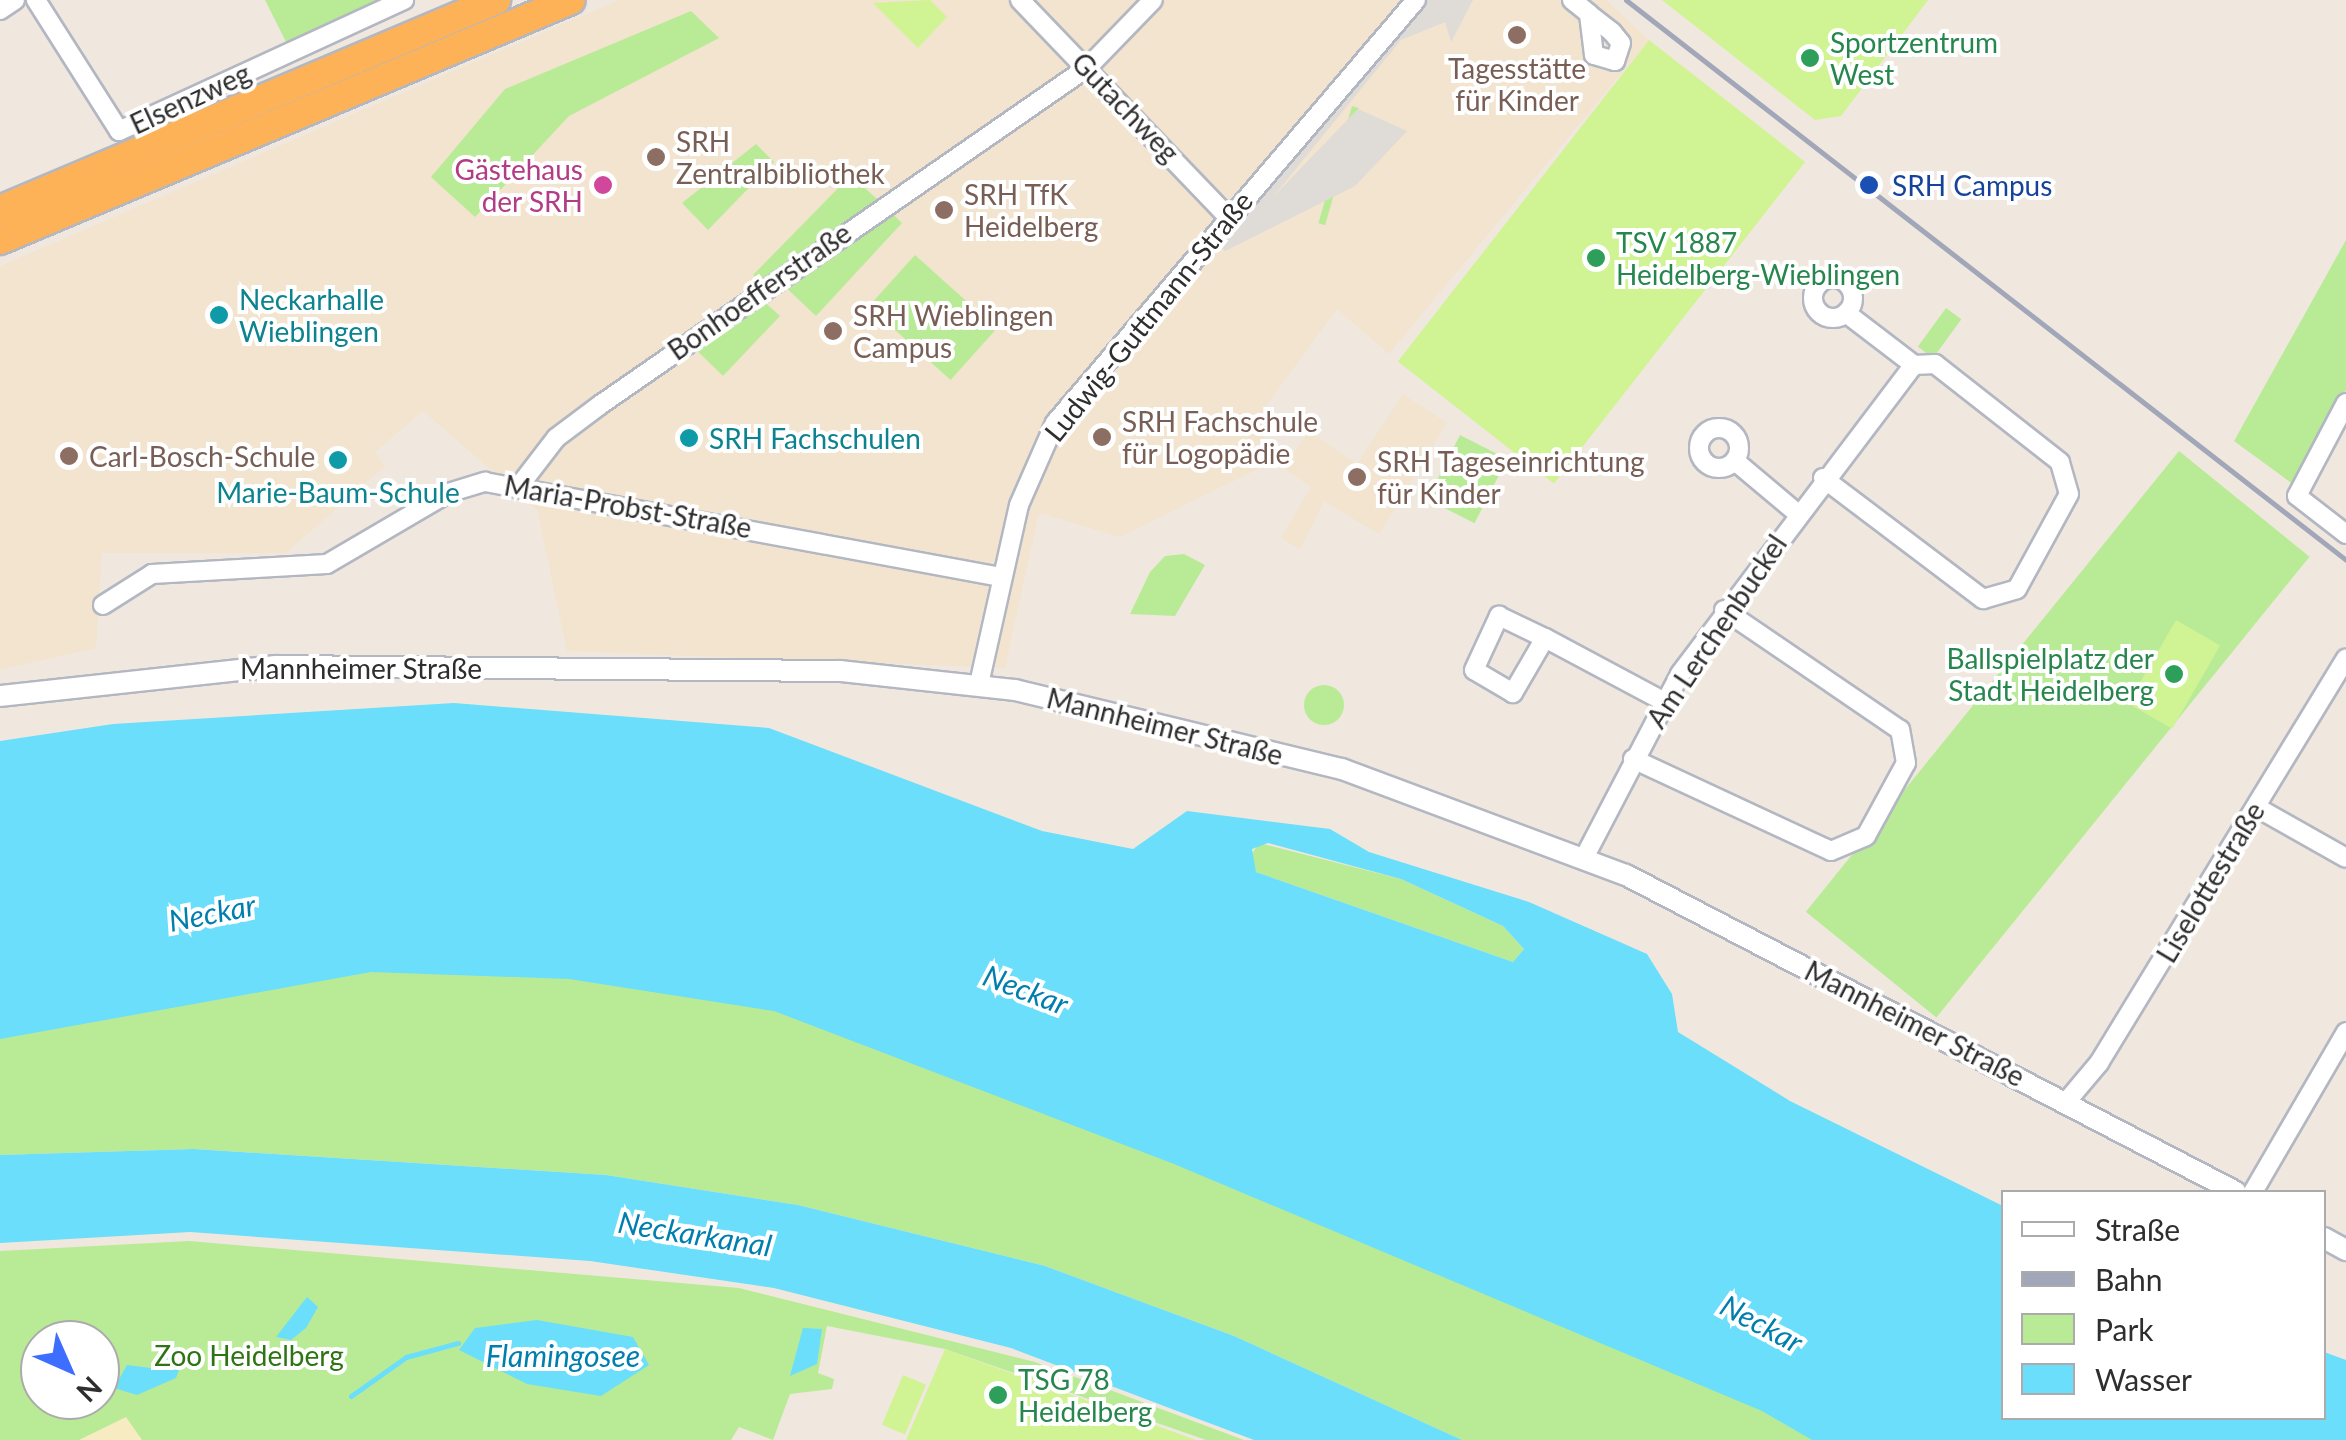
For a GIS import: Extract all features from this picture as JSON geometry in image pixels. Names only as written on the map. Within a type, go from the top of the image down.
[{"type":"highway","points":[[0,210],[496,0]]},
{"type":"highway","points":[[0,240],[571,0]]},
{"type":"street","points":[[0,10],[15,0]]},
{"type":"street","name":"Elsenzweg","points":[[36,0],[118,132],[404,0]]},
{"type":"street","name":"Gutachweg","points":[[1020,0],[1228,216]]},
{"type":"street","name":"Bonhoefferstraße","points":[[520,485],[556,438],[679,344],[1088,67],[1153,0]]},
{"type":"street","name":"Ludwig-Guttmann-Straße","points":[[979,684],[1026,481],[1055,423],[1416,0]]},
{"type":"street","points":[[1572,0],[1590,14]]},
{"type":"street","points":[[1823,478],[1983,599],[2017,588],[2069,494],[2060,462],[1935,364],[1914,365],[1846,312]]},
{"type":"street","name":"Am Lerchenbuckel","points":[[1584,858],[1663,701],[1724,610],[1914,365]]},
{"type":"street","points":[[2346,403],[2297,496],[2346,534]]},
{"type":"street","name":"Am Lerchenbuckel","points":[[1735,462],[1797,513]]},
{"type":"street","name":"Maria-Probst-Straße","points":[[103,605],[152,574],[327,564],[461,487],[520,485],[1001,577]]},
{"type":"street","points":[[1633,759],[1830,852],[1866,836],[1906,763],[1900,730],[1724,610]]},
{"type":"street","points":[[1545,638],[1514,693],[1474,670],[1499,616],[1545,638],[1663,701]]},
{"type":"street","name":"Liselottestraße","points":[[2066,1100],[2256,807],[2346,658]]},
{"type":"street","name":"Mannheimer Straße","points":[[0,696],[275,666],[840,671],[979,684],[1342,770],[1584,858],[2066,1100],[2232,1190]]},
{"type":"street","points":[[2256,807],[2346,858]]},
{"type":"street","points":[[2254,1190],[2346,1032]]},
{"type":"shaded area","name":"SRH Wieblingen Campus","points":[[619,0],[1606,0],[1649,40],[1389,354],[1337,309],[1263,410],[1264,466],[1120,537],[1039,513],[1005,668],[567,651],[537,510],[423,411],[375,452],[385,466],[286,553],[102,553],[96,648],[0,670],[0,266]]},
{"type":"shaded area","points":[[1424,0],[1473,0],[1451,42],[1445,22],[1401,40],[1272,198],[1358,109],[1407,131],[1355,186],[1225,251],[1218,245]]},
{"type":"shaded area","name":"SRH Tageseinrichtung für Kinder","points":[[1403,394],[1447,423],[1379,534],[1324,501],[1300,549],[1281,538],[1311,487],[1285,469],[1308,430],[1357,464]]},
{"type":"green space","points":[[265,0],[385,0],[288,46]]},
{"type":"green space","points":[[930,0],[947,17],[918,48],[873,3]]},
{"type":"green space","name":"Sportzentrum West","points":[[1662,0],[1928,0],[1841,116],[1815,120]]},
{"type":"green space","points":[[691,11],[719,38],[569,116],[475,217],[431,177],[505,89]]},
{"type":"green space","name":"TSV 1887 Heidelberg-Wieblingen","points":[[1649,40],[1805,162],[1554,483],[1398,362]]},
{"type":"green space","points":[[1352,106],[1359,108],[1325,225],[1318,223]]},
{"type":"green space","points":[[756,144],[774,162],[708,230],[682,203]]},
{"type":"green space","points":[[851,175],[879,201],[762,282],[753,275]]},
{"type":"green space","points":[[888,209],[902,223],[816,316],[780,282]]},
{"type":"green space","points":[[2346,240],[2346,390],[2294,485],[2234,441]]},
{"type":"green space","points":[[915,255],[997,329],[951,380],[869,306]]},
{"type":"green space","points":[[759,297],[780,316],[723,376],[690,344]]},
{"type":"green space","points":[[1946,308],[1961,319],[1933,358],[1918,347]]},
{"type":"green space","points":[[1460,435],[1507,459],[1475,523],[1427,499]]},
{"type":"green space","points":[[2179,451],[2310,557],[1936,1018],[1806,912]]},
{"type":"green space","points":[[1184,554],[1205,565],[1175,616],[1130,614],[1150,572],[1165,556]]},
{"type":"green space","name":"Ballspielplatz der Stadt Heidelberg","points":[[2176,620],[2220,646],[2172,729],[2128,703]]},
{"type":"green space","points":[[1324,685],[1338,691],[1344,705],[1338,719],[1324,725],[1310,719],[1304,705],[1310,691]]},
{"type":"green space","points":[[1259,843],[1401,879],[1503,926],[1524,949],[1513,962],[1256,872],[1249,858]]},
{"type":"green space","points":[[511,864],[2057,1440],[1462,1440],[1234,1336],[1045,1266],[798,1205],[606,1175],[194,1149],[0,1155],[0,865]]},
{"type":"green space","name":"Zoo Heidelberg","points":[[189,1241],[739,1288],[1035,1362],[1244,1440],[1206,1440],[945,1349],[827,1326],[818,1373],[834,1379],[832,1389],[790,1394],[773,1440],[739,1427],[731,1440],[0,1440],[0,1251]]},
{"type":"green space","name":"TSG 78 Heidelberg","points":[[945,1349],[1196,1440],[906,1440]]},
{"type":"green space","points":[[903,1375],[926,1385],[905,1434],[882,1425]]},
{"type":"sand","points":[[126,1417],[142,1440],[79,1440],[120,1420]]},
{"type":"water","name":"Neckar","points":[[454,703],[769,728],[1042,831],[1133,849],[1187,811],[1330,829],[1369,852],[1529,902],[1647,954],[1672,994],[1678,1032],[1790,1101],[2001,1205],[2001,1420],[2326,1420],[2326,1353],[2346,1360],[2346,1440],[1812,1440],[1762,1411],[1174,1164],[774,1011],[569,979],[371,972],[0,1039],[0,741],[113,724]],"holes":[[[1268,843],[1401,879],[1503,926],[1524,949],[1513,962],[1256,872],[1252,849]]]},
{"type":"water","name":"Neckarkanal","points":[[194,1149],[606,1175],[798,1205],[1045,1266],[1234,1336],[1462,1440],[1254,1440],[1011,1348],[774,1288],[590,1261],[190,1232],[0,1243],[0,1155]]},
{"type":"water","points":[[307,1297],[318,1307],[306,1328],[291,1340],[276,1337]]},
{"type":"water","name":"Flamingosee","points":[[537,1320],[633,1337],[649,1365],[601,1396],[527,1384],[459,1350],[475,1328]]},
{"type":"water","points":[[803,1328],[822,1329],[817,1364],[790,1376]]},
{"type":"water","points":[[166,1353],[181,1364],[176,1378],[137,1395],[120,1390],[120,1377],[127,1365],[151,1368]]},
{"type":"waterway","points":[[351,1396],[406,1357],[458,1343]]},
{"type":"railway","points":[[1626,0],[2346,560]]},
{"type":"place","name":"Tagesstätte für Kinder","points":[[1517,35]]},
{"type":"place","name":"Sportzentrum West","points":[[1810,58]]},
{"type":"place","name":"SRH Zentralbibliothek","points":[[656,157]]},
{"type":"place","name":"Gästehaus der SRH","points":[[603,185]]},
{"type":"place","name":"SRH Campus","points":[[1869,185]]},
{"type":"place","name":"SRH TfK Heidelberg","points":[[944,210]]},
{"type":"place","name":"TSV 1887 Heidelberg-Wieblingen","points":[[1596,258]]},
{"type":"place","name":"Neckarhalle Wieblingen","points":[[219,315]]},
{"type":"place","name":"SRH Wieblingen Campus","points":[[833,331]]},
{"type":"place","name":"SRH Fachschule für Logopädie","points":[[1102,437]]},
{"type":"place","name":"SRH Fachschulen","points":[[689,438]]},
{"type":"place","name":"Carl-Bosch-Schule","points":[[69,456]]},
{"type":"place","name":"Marie-Baum-Schule","points":[[338,460]]},
{"type":"place","name":"SRH Tageseinrichtung für Kinder","points":[[1357,477]]},
{"type":"place","name":"Ballspielplatz der Stadt Heidelberg","points":[[2174,674]]},
{"type":"place","name":"TSG 78 Heidelberg","points":[[998,1395]]}]
